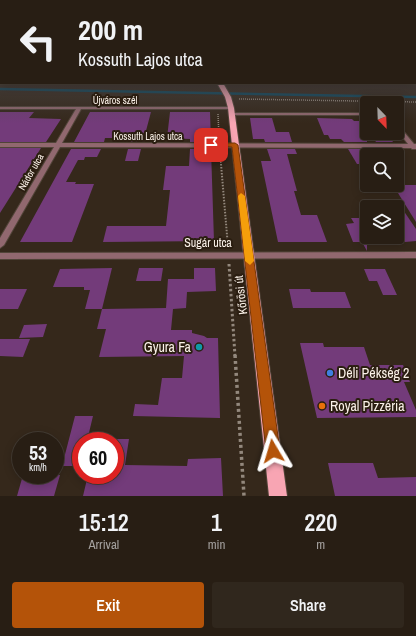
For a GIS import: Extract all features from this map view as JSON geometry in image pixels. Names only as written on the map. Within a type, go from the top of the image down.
[{"type":"main road","points":[[220,84],[229,102]]},
{"type":"main road","name":"Kőrösi út","points":[[229,102],[278,496]]},
{"type":"street","name":"Újváros szél","points":[[0,108],[218,108],[229,102],[360,113]]},
{"type":"street","name":"Nádor utca","points":[[0,245],[79,109]]},
{"type":"street","points":[[404,135],[415,147]]},
{"type":"street","name":"Kossuth Lajos utca","points":[[0,145],[415,147]]},
{"type":"street","name":"Sugár utca","points":[[0,256],[416,255]]},
{"type":"path","points":[[229,102],[416,102]]},
{"type":"path","points":[[218,108],[244,496]]},
{"type":"building","points":[[0,112],[34,112],[29,118],[61,119],[46,142],[0,142]]},
{"type":"building","points":[[90,112],[151,112],[143,142],[131,142],[132,138],[105,138],[104,142],[74,142]]},
{"type":"building","points":[[170,112],[210,112],[211,142],[190,142],[190,139],[167,138]]},
{"type":"building","points":[[250,118],[272,118],[276,132],[289,132],[292,142],[265,142],[264,139],[253,139]]},
{"type":"building","points":[[317,118],[352,119],[354,121],[360,121],[360,140],[367,140],[367,142],[344,142],[341,139],[330,139],[328,135],[324,135]]},
{"type":"building","points":[[375,140],[392,140],[393,142],[376,142]]},
{"type":"building","points":[[0,148],[41,148],[0,213]]},
{"type":"building","points":[[71,149],[101,149],[97,157],[85,157],[84,160],[78,160],[66,182],[76,182],[75,184],[94,184],[72,242],[20,242]]},
{"type":"building","points":[[128,149],[141,149],[138,161],[125,161]]},
{"type":"building","points":[[190,149],[211,149],[214,241],[103,242],[107,226],[166,226],[170,190],[163,190],[166,166],[189,166]]},
{"type":"building","points":[[267,149],[295,149],[297,154],[287,154],[297,191],[294,191],[301,215],[317,215],[327,242],[278,242],[261,161],[271,161]]},
{"type":"building","points":[[348,149],[360,149],[360,164],[357,164]]},
{"type":"building","points":[[404,185],[416,185],[416,222],[404,203],[404,200],[402,200],[397,192],[404,192]]},
{"type":"building","points":[[404,211],[416,229],[416,241],[405,242]]},
{"type":"building","points":[[351,218],[360,218],[360,242],[353,242],[346,224],[354,223]]},
{"type":"building","points":[[363,244],[367,244],[367,251]]},
{"type":"building","points":[[112,268],[102,309],[85,309],[90,290],[84,290],[84,287],[53,287],[60,269]]},
{"type":"building","points":[[139,268],[163,268],[161,281],[136,281]]},
{"type":"building","points":[[194,268],[215,268],[216,291],[187,292],[186,308],[173,309],[171,330],[192,330],[192,333],[207,338],[218,338],[220,418],[133,416],[135,404],[158,405],[162,378],[182,378],[184,356],[99,357],[106,329],[97,329],[102,309],[166,308],[168,279],[194,279]]},
{"type":"building","points":[[364,269],[385,269],[397,295],[383,295],[377,281],[369,281]]},
{"type":"building","points":[[0,289],[27,289],[18,309],[0,309]]},
{"type":"building","points":[[289,289],[310,289],[311,292],[345,292],[351,308],[293,308]]},
{"type":"building","points":[[47,324],[43,337],[19,338],[24,325]]},
{"type":"building","points":[[0,339],[30,339],[23,357],[0,356]]},
{"type":"building","points":[[300,343],[323,343],[324,347],[364,347],[370,365],[403,365],[410,382],[404,382],[416,410],[416,417],[317,418]]},
{"type":"building","points":[[75,416],[93,416],[89,432],[72,432],[72,466],[64,466],[64,458]]},
{"type":"building","points":[[124,439],[129,439],[125,465],[187,466],[188,459],[221,458],[223,496],[83,496],[86,484],[124,484]]},
{"type":"building","points":[[328,463],[373,463],[378,478],[416,477],[416,496],[335,496]]},
{"type":"building","points":[[20,484],[57,484],[54,496],[17,496]]},
{"type":"waterway","points":[[0,89],[416,97]]},
{"type":"slow traffic","points":[[241,196],[250,261]]},
{"type":"place","name":"Gyura Fa","points":[[199,347]]},
{"type":"place","name":"Déli Pékség 2","points":[[330,373]]},
{"type":"place","name":"Royal Pizzéria","points":[[322,406]]},
{"type":"route","points":[[211,145],[235,145],[273,451]]}]
